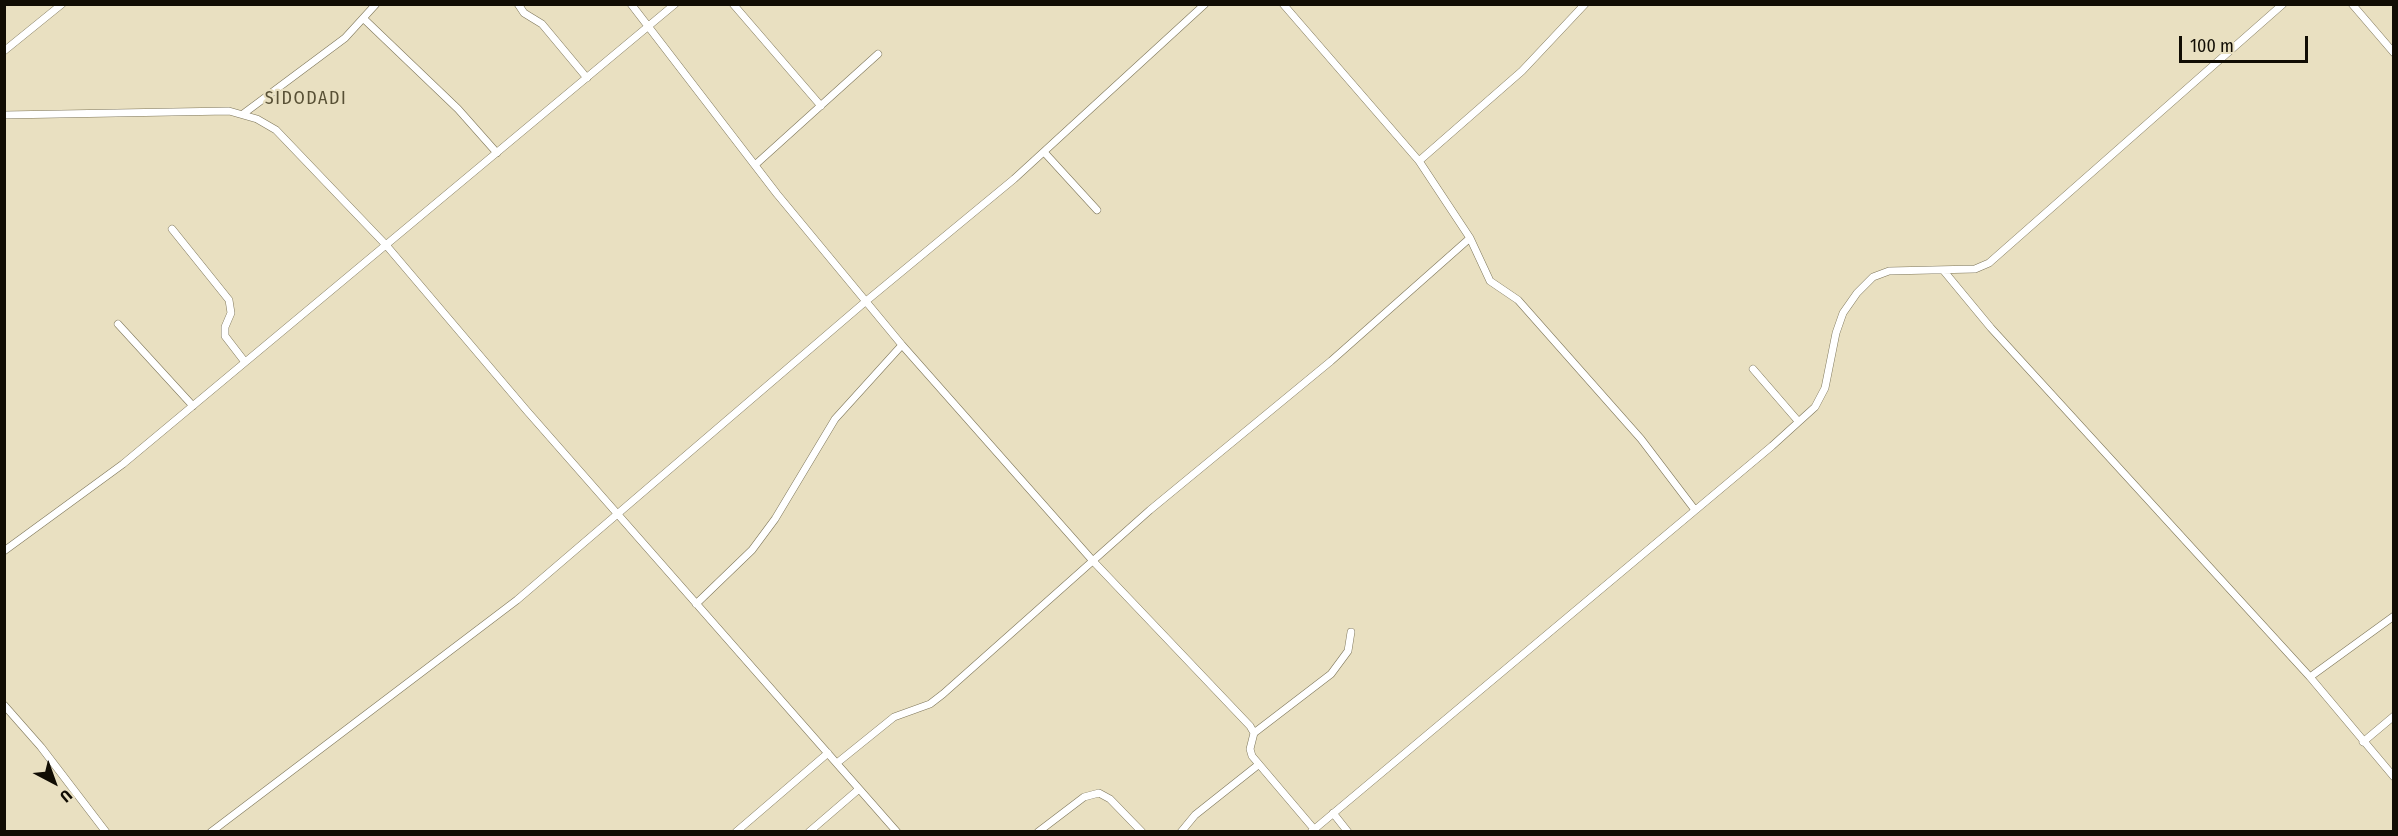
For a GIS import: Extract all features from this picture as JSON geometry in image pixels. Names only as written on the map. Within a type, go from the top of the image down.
[{"type":"street","points":[[4,51],[62,4]]},
{"type":"street","points":[[243,114],[339,42],[364,19],[376,4]]},
{"type":"street","points":[[518,4],[524,13],[542,24],[587,78]]},
{"type":"street","points":[[631,4],[755,165],[865,302],[1093,561],[1251,726],[1254,734],[1250,752],[1258,765],[1312,830],[1798,421],[1823,396],[1839,323],[1862,287],[1873,277],[1889,271],[1975,269],[1989,263],[2283,4]]},
{"type":"street","points":[[4,551],[123,464],[675,4]]},
{"type":"street","points":[[733,4],[821,106]]},
{"type":"street","points":[[211,831],[481,628],[1011,181],[1205,4]]},
{"type":"street","points":[[1283,4],[1419,162],[1470,238],[1490,281],[1513,295],[1526,308],[1641,439],[1695,510]]},
{"type":"street","points":[[1419,162],[1522,71],[1585,4]]},
{"type":"street","points":[[2352,4],[2394,53]]},
{"type":"street","points":[[364,19],[458,109],[497,153]]},
{"type":"street","points":[[755,165],[878,54]]},
{"type":"street","points":[[4,115],[201,110],[243,114],[257,119],[290,142],[386,244],[696,604],[897,831]]},
{"type":"street","points":[[1044,152],[1096,210]]},
{"type":"street","points":[[172,229],[230,300],[231,313],[225,327],[225,336],[245,362]]},
{"type":"street","points":[[837,763],[894,717],[937,699],[1148,511],[1331,361],[1470,238]]},
{"type":"street","points":[[1943,270],[1991,328],[2310,677],[2394,777]]},
{"type":"street","points":[[118,324],[193,406]]},
{"type":"street","points":[[696,604],[752,550],[775,519],[835,419],[902,345]]},
{"type":"street","points":[[1753,369],[1798,421]]},
{"type":"street","points":[[2310,677],[2394,616]]},
{"type":"street","points":[[1254,734],[1331,674],[1348,651],[1351,632]]},
{"type":"street","points":[[4,705],[41,747],[106,831]]},
{"type":"street","points":[[2364,742],[2394,716]]},
{"type":"street","points":[[736,831],[828,753]]},
{"type":"street","points":[[1182,831],[1195,815],[1258,765]]},
{"type":"street","points":[[809,831],[859,789]]},
{"type":"street","points":[[1038,831],[1084,797],[1099,794],[1110,799],[1142,831]]},
{"type":"street","points":[[1333,813],[1348,831]]},
{"type":"district","name":"SIDODADI","points":[[306,99]]}]
